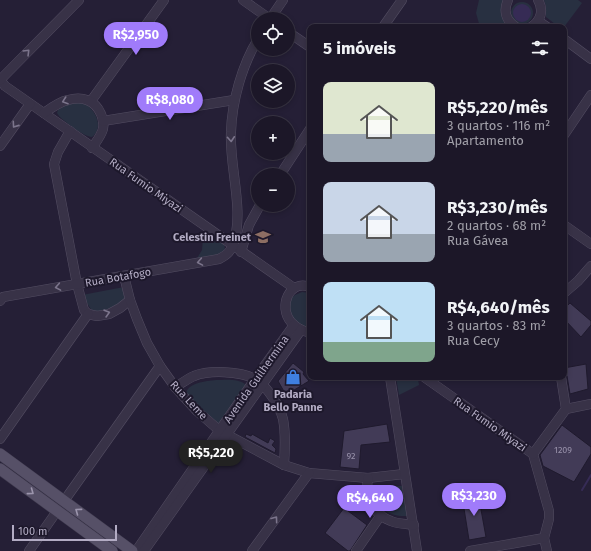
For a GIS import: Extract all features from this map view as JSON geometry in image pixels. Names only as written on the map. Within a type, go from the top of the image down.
[{"type":"main road","points":[[0,454],[132,551]]},
{"type":"main road","points":[[0,469],[112,551]]},
{"type":"street","points":[[0,80],[79,0]]},
{"type":"street","points":[[91,101],[164,0]]},
{"type":"street","points":[[243,0],[260,12]]},
{"type":"street","points":[[275,12],[283,0]]},
{"type":"street","points":[[385,24],[402,0]]},
{"type":"street","points":[[506,24],[505,10],[508,0]]},
{"type":"street","points":[[534,24],[538,21],[542,11],[539,0]]},
{"type":"street","points":[[538,21],[542,24]]},
{"type":"street","points":[[295,37],[307,45]]},
{"type":"street","points":[[567,41],[591,59]]},
{"type":"street","points":[[233,246],[237,225],[230,133],[234,100],[251,50]]},
{"type":"street","name":"Rua Fumio Miyazi","points":[[0,80],[5,86],[92,148],[294,288]]},
{"type":"street","points":[[567,130],[591,95]]},
{"type":"street","points":[[44,113],[69,99],[84,99],[91,101],[97,106],[103,121],[101,135],[92,148]]},
{"type":"street","points":[[103,121],[234,100]]},
{"type":"street","points":[[0,146],[30,104]]},
{"type":"street","points":[[70,131],[58,152],[54,164],[76,284],[84,310],[88,314],[97,316],[109,314],[130,300]]},
{"type":"street","points":[[285,168],[307,134]]},
{"type":"street","points":[[236,206],[248,213],[254,214],[248,225],[241,252]]},
{"type":"street","points":[[567,227],[591,244]]},
{"type":"street","name":"Rua Botafogo","points":[[1,298],[219,259],[227,255],[233,246]]},
{"type":"street","points":[[567,290],[578,281],[591,266]]},
{"type":"street","name":"Rua Leme","points":[[124,276],[130,300],[147,343],[160,366],[175,387],[197,411],[223,433],[284,465],[309,473],[368,478],[404,474]]},
{"type":"street","points":[[294,288],[307,286]]},
{"type":"street","name":"Avenida Guilhermina","points":[[294,288],[286,296],[286,314],[290,322],[298,328],[307,332]]},
{"type":"street","points":[[0,439],[88,314]]},
{"type":"street","name":"Avenida Guilhermina","points":[[144,551],[258,382],[298,328]]},
{"type":"street","points":[[64,501],[160,366]]},
{"type":"street","points":[[175,387],[194,376],[217,372],[238,374],[258,382],[274,400],[283,418],[286,444],[284,465]]},
{"type":"street","points":[[390,380],[417,551]]},
{"type":"street","name":"Rua Fumio Miyazi","points":[[428,380],[532,454],[549,511],[549,519],[544,538],[547,551]]},
{"type":"street","points":[[561,380],[566,409]]},
{"type":"street","points":[[532,454],[566,409],[591,404]]},
{"type":"street","name":"Avenida Guilhermina","points":[[136,551],[223,433]]},
{"type":"street","points":[[252,551],[309,473]]},
{"type":"street","points":[[368,478],[366,489],[370,504],[381,515],[392,522],[414,525]]},
{"type":"street","points":[[29,551],[57,511]]},
{"type":"street","points":[[356,551],[381,515]]},
{"type":"street","points":[[470,551],[544,538]]},
{"type":"shaded area","points":[[479,0],[504,0],[508,19],[504,24],[479,24],[476,13]]},
{"type":"shaded area","points":[[544,0],[578,0],[582,3],[566,24],[555,24],[546,17],[546,6]]},
{"type":"shaded area","points":[[522,2],[530,5],[533,13],[530,21],[522,24],[514,21],[511,13],[514,5]]},
{"type":"shaded area","points":[[522,4],[528,7],[531,13],[528,19],[522,22],[516,19],[513,13],[516,7]]},
{"type":"shaded area","points":[[69,103],[82,103],[87,105],[94,113],[97,118],[98,128],[92,137],[80,132],[59,116],[57,113],[58,110]]},
{"type":"shaded area","points":[[210,233],[223,243],[225,249],[224,253],[196,260],[202,250],[203,237]]},
{"type":"shaded area","points":[[124,287],[128,296],[116,307],[103,312],[92,311],[82,295]]},
{"type":"shaded area","points":[[302,292],[307,293],[307,329],[290,318],[289,300]]},
{"type":"shaded area","points":[[216,380],[236,380],[246,385],[220,425],[186,394],[187,390],[193,385]]},
{"type":"shaded area","points":[[396,380],[418,380],[419,385],[399,395]]},
{"type":"shaded area","points":[[380,486],[402,486],[409,512],[408,516],[392,514],[383,509],[375,494]]},
{"type":"building","points":[[570,303],[591,321],[591,325],[581,337],[567,322],[567,306]]},
{"type":"building","name":"Padaria Bello Panne","points":[[293,363],[304,372],[303,374],[309,381],[286,395],[278,381]]},
{"type":"building","points":[[586,364],[588,389],[570,394],[567,367]]},
{"type":"building","points":[[387,424],[390,442],[361,445],[359,469],[340,467],[344,431]]},
{"type":"building","points":[[562,425],[591,447],[591,454],[574,482],[543,466],[540,455]]},
{"type":"building","points":[[246,434],[251,436],[252,434],[268,443],[270,438],[275,441],[272,445],[276,449],[275,453],[245,437]]},
{"type":"building","points":[[478,493],[486,537],[469,540],[462,496]]},
{"type":"building","points":[[344,508],[367,525],[350,551],[325,533]]},
{"type":"waterway","points":[[582,490],[591,475]]},
{"type":"place","name":"Celestin Freinet","points":[[263,237]]},
{"type":"place","name":"Padaria Bello Panne","points":[[293,377]]}]
